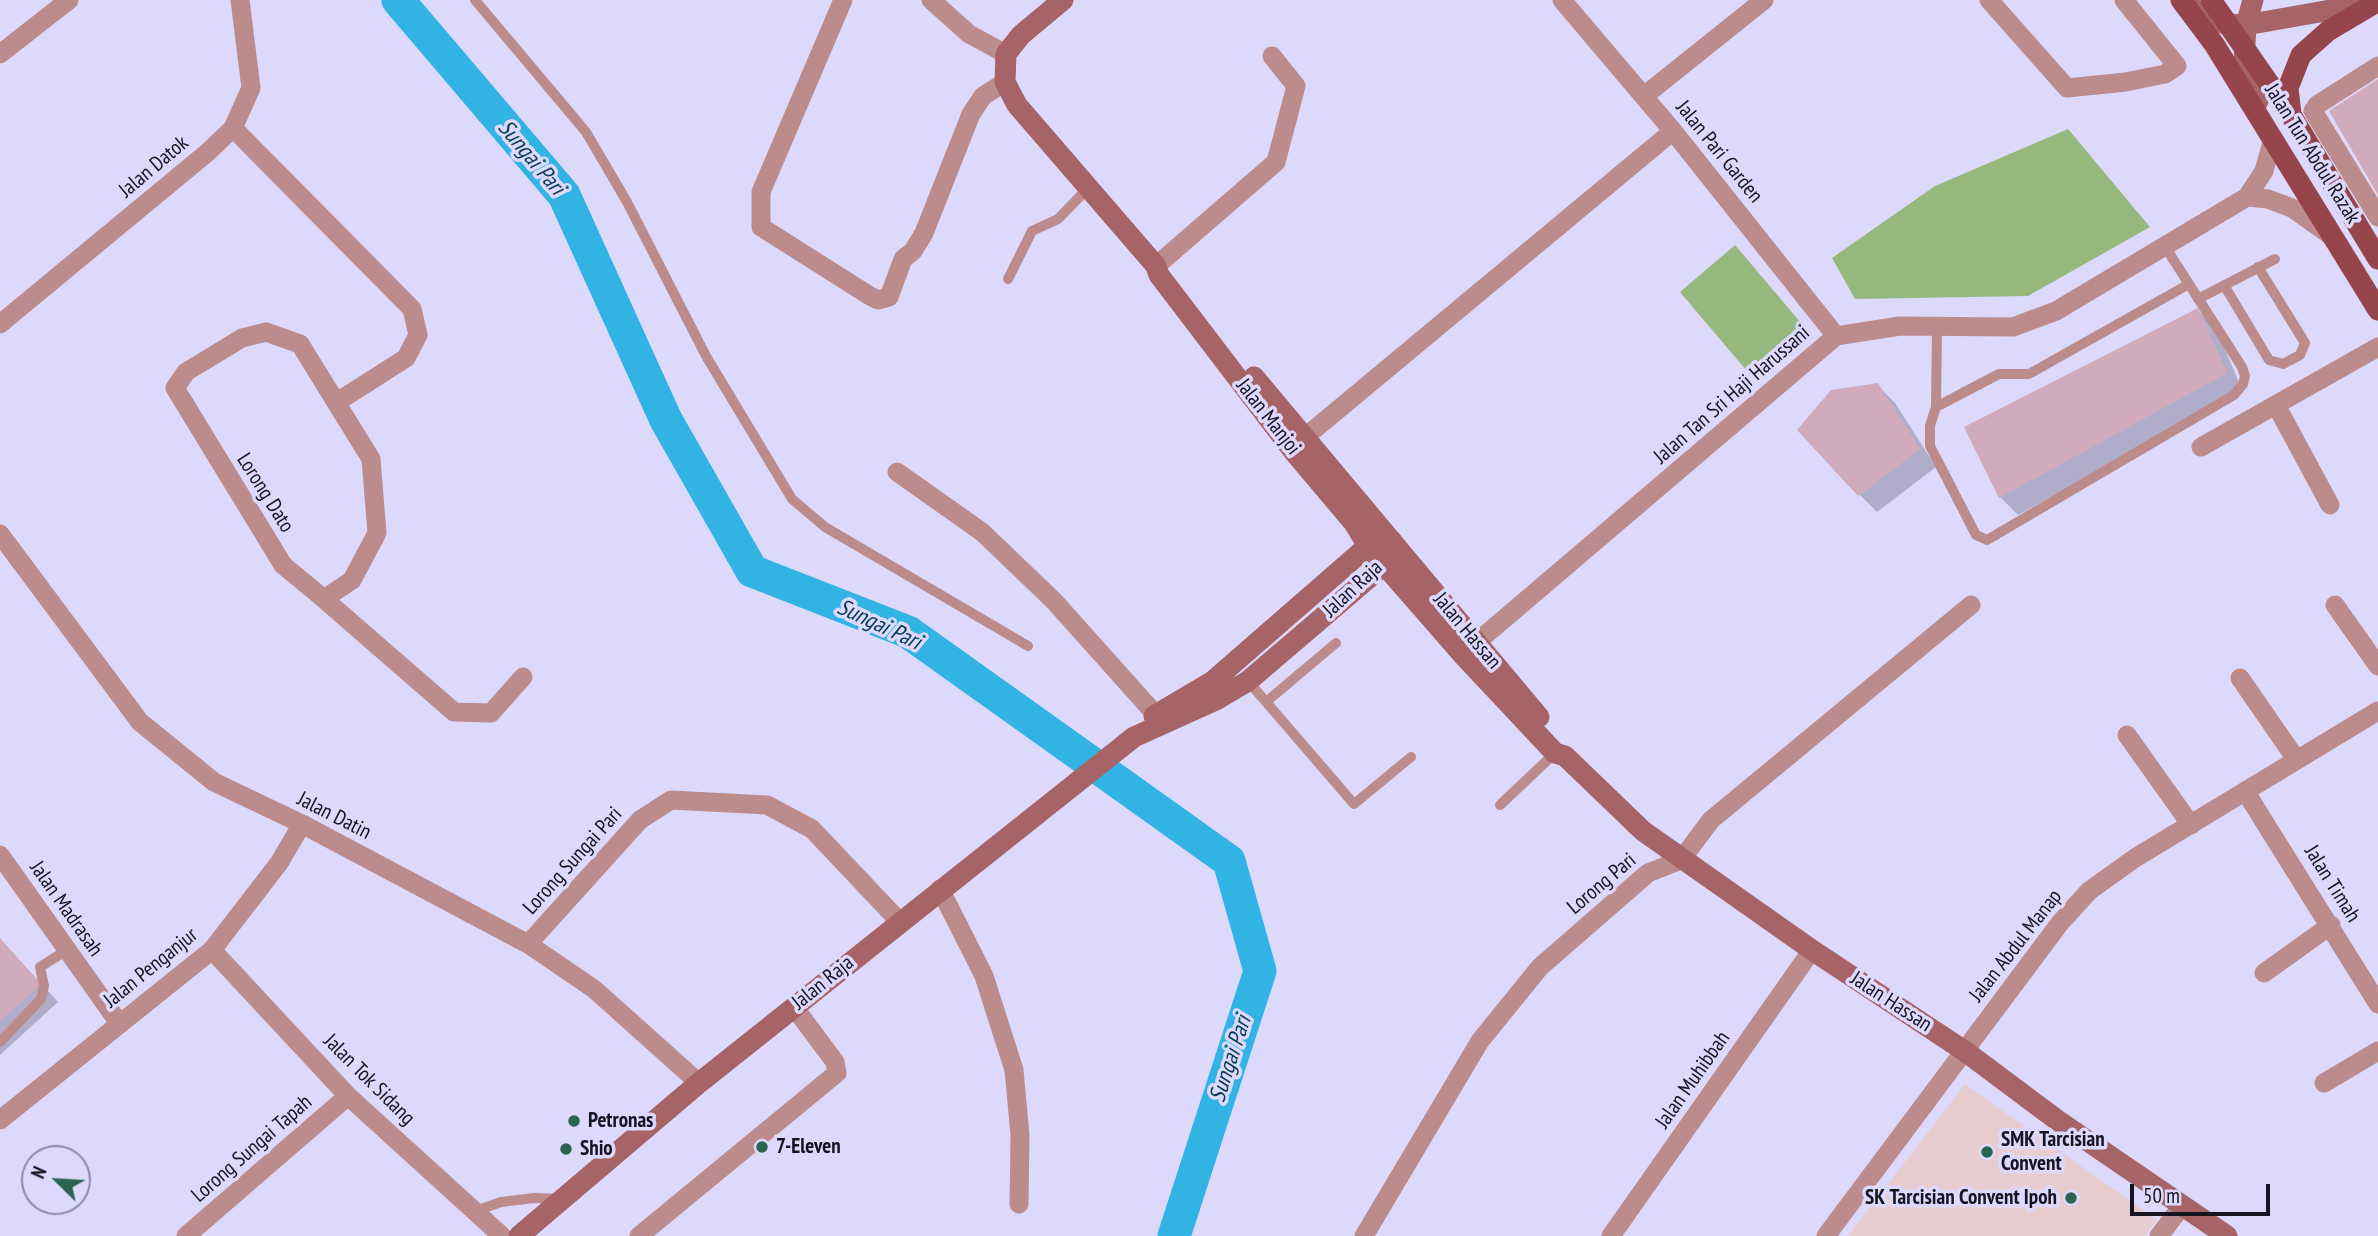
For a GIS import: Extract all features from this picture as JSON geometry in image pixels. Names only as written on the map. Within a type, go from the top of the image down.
[{"type":"main road","name":"Jalan Tun Abdul Razak","points":[[2211,0],[2236,24],[2243,50],[2291,115],[2378,260]]},
{"type":"main road","name":"Jalan Tun Abdul Razak","points":[[2183,2],[2214,44],[2378,310]]},
{"type":"main road","points":[[2291,115],[2288,88],[2301,55],[2328,31],[2377,2]]},
{"type":"street","points":[[0,54],[69,0]]},
{"type":"street","name":"Jalan Datok","points":[[0,324],[233,128],[251,89],[240,0]]},
{"type":"street","points":[[843,0],[761,192],[761,227],[878,300],[889,297],[904,259],[913,251],[923,233],[971,114],[983,96],[1004,82],[1006,54],[1021,35],[1063,0]]},
{"type":"street","points":[[932,0],[969,34],[1006,54]]},
{"type":"street","name":"Jalan Pari Garden","points":[[1562,0],[1674,131],[1836,336]]},
{"type":"street","points":[[1644,96],[1764,0]]},
{"type":"street","points":[[1989,0],[2067,88],[2126,82],[2165,74],[2177,66],[2123,0]]},
{"type":"street","points":[[2236,24],[2253,0]]},
{"type":"street","points":[[2183,2],[2236,24],[2377,2]]},
{"type":"street","name":"Jalan Tun Abdul Razak","points":[[2243,50],[2248,83],[2267,117],[2273,139]]},
{"type":"street","points":[[1156,266],[1276,162],[1296,86],[1272,56]]},
{"type":"street","points":[[2378,66],[2317,105],[2313,111],[2378,217]]},
{"type":"street","name":"Jalan Manjoi","points":[[1004,82],[1017,105],[1156,266],[1159,275],[1384,565]]},
{"type":"street","points":[[233,128],[412,309],[418,335],[406,358],[337,402]]},
{"type":"street","points":[[1304,438],[1674,131]]},
{"type":"street","name":"Jalan Tan Sri Haji Harussani","points":[[1470,649],[1836,336],[1899,326],[2013,327],[2056,311],[2164,244],[2247,197],[2264,171],[2273,139]]},
{"type":"street","points":[[2247,197],[2292,208],[2334,238]]},
{"type":"street","name":"Jalan Manjoi","points":[[1156,266],[1166,270],[1392,541]]},
{"type":"street","name":"Lorong Dato","points":[[266,332],[300,344],[337,402],[371,459],[377,533],[352,580],[324,599],[283,565],[175,388],[186,372],[230,344],[266,332]]},
{"type":"street","points":[[2201,447],[2378,347]]},
{"type":"street","points":[[2276,405],[2330,505]]},
{"type":"street","points":[[897,472],[982,532],[1054,601],[1156,715]]},
{"type":"street","name":"Jalan Datin","points":[[0,534],[140,722],[214,782],[302,824],[528,944],[594,989],[699,1083]]},
{"type":"street","name":"Jalan Raja","points":[[519,1236],[699,1083],[899,921],[1134,737],[1216,700],[1248,681],[1384,565],[1392,541],[1368,545],[1213,681],[1142,724],[1134,737]]},
{"type":"street","name":"Jalan Hassan","points":[[1392,541],[1470,649]]},
{"type":"street","name":"Jalan Hassan","points":[[1384,565],[1562,744],[1560,755],[1609,801],[1681,860],[1966,1052],[2057,1120],[2227,1236]]},
{"type":"street","points":[[324,599],[454,712],[491,713],[523,677]]},
{"type":"street","points":[[1681,860],[1711,820],[1971,605]]},
{"type":"street","points":[[2335,606],[2378,666]]},
{"type":"street","points":[[2240,678],[2296,760]]},
{"type":"street","name":"Jalan Abdul Manap","points":[[1826,1236],[2060,923],[2089,891],[2135,858],[2378,712]]},
{"type":"street","points":[[2127,736],[2191,825]]},
{"type":"street","name":"Jalan Timah","points":[[2245,791],[2378,1004]]},
{"type":"street","name":"Lorong Sungai Pari","points":[[528,944],[640,820],[671,800],[767,804],[812,829],[899,921]]},
{"type":"street","name":"Jalan Penganjur","points":[[0,1120],[212,950],[279,863],[302,824]]},
{"type":"street","name":"Jalan Madrasah","points":[[0,855],[119,1023]]},
{"type":"street","name":"Lorong Pari","points":[[1364,1236],[1480,1041],[1540,967],[1648,873],[1681,860]]},
{"type":"street","points":[[940,890],[984,976],[1014,1070],[1020,1135],[1019,1204]]},
{"type":"street","points":[[2264,973],[2331,925]]},
{"type":"street","name":"Jalan Tok Sidang","points":[[212,950],[348,1096],[502,1236]]},
{"type":"street","name":"Jalan Muhibbah","points":[[1611,1236],[1812,950]]},
{"type":"street","points":[[639,1236],[837,1073],[835,1062],[794,1007]]},
{"type":"street","points":[[2324,1083],[2378,1051]]},
{"type":"street","name":"Lorong Sungai Tapah","points":[[186,1236],[348,1096]]},
{"type":"street","points":[[2160,1236],[2182,1206]]},
{"type":"lane","points":[[475,0],[488,19],[586,132],[627,202],[706,356],[792,499],[825,527],[1028,646]]},
{"type":"lane","points":[[1008,279],[1032,231],[1058,219],[1088,188]]},
{"type":"lane","points":[[1937,327],[1936,407],[1930,426],[1930,446],[1976,535],[1987,540],[2238,389],[2245,376],[2242,367],[2164,244]]},
{"type":"lane","points":[[2199,299],[2275,259]]},
{"type":"lane","points":[[2224,285],[2269,360],[2283,364],[2300,355],[2305,343],[2258,267]]},
{"type":"lane","points":[[1936,407],[1999,374],[2029,374],[2189,284]]},
{"type":"lane","points":[[1266,702],[1336,643]]},
{"type":"lane","points":[[1248,681],[1353,804],[1411,757]]},
{"type":"lane","points":[[1500,805],[1560,755]]},
{"type":"lane","points":[[0,1042],[41,999],[44,986],[40,967],[67,950]]},
{"type":"lane","points":[[475,1211],[501,1202],[534,1198],[563,1199]]},
{"type":"shaded area","name":"SMK Tarcisian Convent","points":[[1965,1084],[2157,1220],[2145,1236],[1848,1236]]},
{"type":"green space","points":[[2068,129],[2150,227],[2028,296],[1855,299],[1832,258],[1935,186]]},
{"type":"green space","points":[[1735,245],[1807,330],[1752,377],[1680,292]]},
{"type":"building","points":[[2378,79],[2378,195],[2329,111]]},
{"type":"building","points":[[2198,308],[2227,373],[1999,498],[1964,427]]},
{"type":"building","points":[[1878,383],[1920,449],[1858,496],[1797,430],[1831,390]]},
{"type":"building","points":[[0,938],[41,984],[0,1021]]},
{"type":"waterway","name":"Sungai Pari","points":[[398,0],[564,195],[666,420],[752,571],[908,632],[1229,861],[1260,971],[1174,1236]]},
{"type":"place","name":"Petronas","points":[[574,1121]]},
{"type":"place","name":"7-Eleven","points":[[762,1147]]},
{"type":"place","name":"Shio","points":[[566,1149]]},
{"type":"place","name":"SMK Tarcisian Convent","points":[[1987,1152]]},
{"type":"place","name":"SK Tarcisian Convent Ipoh","points":[[2071,1198]]}]
